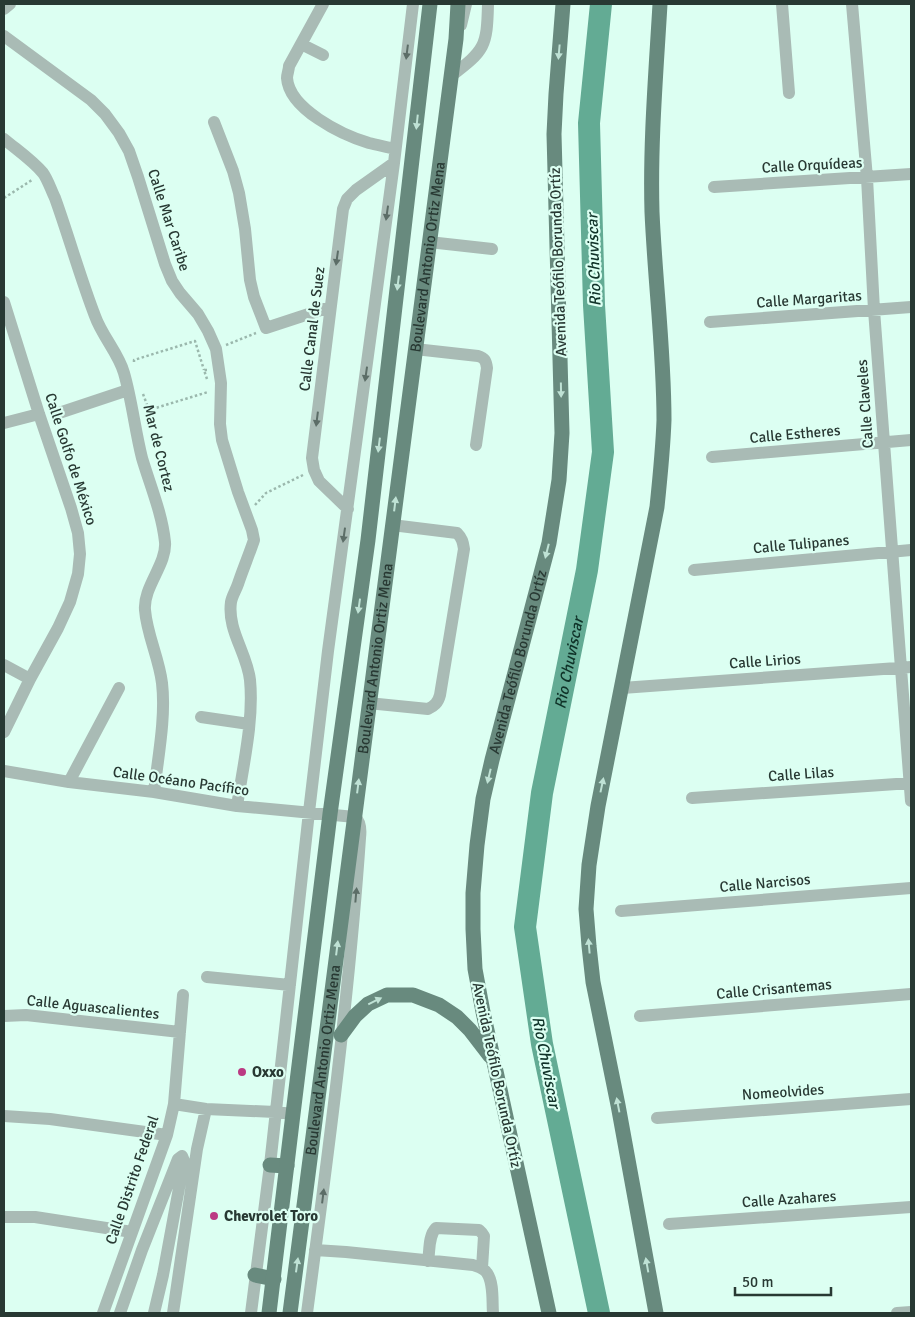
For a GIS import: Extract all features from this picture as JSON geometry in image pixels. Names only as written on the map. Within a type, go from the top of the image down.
[{"type":"main road","name":"Boulevard Antonio Ortiz Mena","points":[[269,1313],[330,814],[368,540],[430,4]]},
{"type":"main road","name":"Boulevard Antonio Ortiz Mena","points":[[290,1313],[456,39],[458,4]]},
{"type":"main road","name":"Avenida Teófilo Borunda Ortíz","points":[[549,1313],[482,1012],[476,969],[472,893],[483,799],[549,543],[559,480],[562,433],[554,134],[564,4]]},
{"type":"main road","points":[[656,1313],[618,1105],[593,982],[586,909],[589,865],[596,816],[657,507],[662,464],[664,420],[662,368],[652,211],[654,110],[660,4]]},
{"type":"main road","points":[[341,1036],[355,1016],[368,1004],[387,995],[413,995],[439,1005],[457,1017],[470,1030],[493,1061]]},
{"type":"main road","points":[[270,1164],[286,1166]]},
{"type":"main road","points":[[255,1275],[274,1279]]},
{"type":"street","points":[[4,9],[10,4]]},
{"type":"street","points":[[323,4],[290,66],[287,77],[290,88],[297,100],[310,113],[348,135],[369,143],[395,149]]},
{"type":"street","points":[[251,1313],[270,1164],[328,650],[414,4]]},
{"type":"street","points":[[456,39],[466,4]]},
{"type":"street","points":[[451,76],[471,61],[481,49],[485,40],[488,23],[488,4]]},
{"type":"street","points":[[782,4],[789,93]]},
{"type":"street","name":"Calle Claveles","points":[[852,4],[867,178],[884,442],[893,551],[906,667],[911,801]]},
{"type":"street","name":"Calle Mar Caribe","points":[[4,36],[91,100],[119,132],[129,151],[172,281],[198,314],[216,349],[220,367],[220,424],[222,440],[254,540],[231,601],[234,632],[245,658],[250,678],[251,699],[237,806]]},
{"type":"street","points":[[301,44],[323,55]]},
{"type":"street","points":[[214,122],[233,171],[239,193],[250,280],[254,297],[266,328],[330,308]]},
{"type":"street","name":"Mar de Cortez","points":[[4,139],[43,173],[55,198],[95,317],[124,371],[142,457],[162,524],[166,544],[162,560],[149,590],[145,607],[148,628],[162,681],[164,705],[154,792]]},
{"type":"street","name":"Calle Canal de Suez","points":[[314,470],[312,458],[344,209],[347,199],[356,190],[394,164]]},
{"type":"street","name":"Calle Orquídeas","points":[[714,187],[911,174]]},
{"type":"street","points":[[429,242],[492,249]]},
{"type":"street","name":"Calle Golfo de México","points":[[4,302],[71,508],[78,534],[80,554],[78,574],[70,602],[4,732]]},
{"type":"street","name":"Calle Margaritas","points":[[710,322],[911,307]]},
{"type":"street","points":[[415,349],[478,356],[486,362],[488,368],[476,445]]},
{"type":"street","points":[[59,413],[128,390]]},
{"type":"street","points":[[4,423],[39,414]]},
{"type":"street","name":"Calle Estheres","points":[[712,458],[911,440]]},
{"type":"street","points":[[314,470],[319,481],[348,509]]},
{"type":"street","points":[[368,703],[428,709],[438,701],[464,549],[461,537],[457,533],[392,525]]},
{"type":"street","name":"Calle Tulipanes","points":[[694,570],[911,550]]},
{"type":"street","points":[[4,665],[30,680]]},
{"type":"street","name":"Calle Lirios","points":[[622,688],[906,667]]},
{"type":"street","points":[[69,782],[119,688]]},
{"type":"street","points":[[201,716],[249,724]]},
{"type":"street","name":"Calle Océano Pacífico","points":[[4,771],[69,782],[154,792],[237,806],[355,816]]},
{"type":"street","name":"Calle Lilas","points":[[692,798],[911,783]]},
{"type":"street","points":[[307,1313],[322,1204],[352,942],[360,838],[360,826],[355,816]]},
{"type":"street","name":"Calle Narcisos","points":[[621,911],[911,888]]},
{"type":"street","points":[[206,977],[290,985]]},
{"type":"street","name":"Calle Crisantemas","points":[[640,1016],[911,994]]},
{"type":"street","name":"Calle Distrito Federal","points":[[102,1313],[168,1135],[174,1104],[183,995]]},
{"type":"street","name":"Calle Aguascalientes","points":[[4,1016],[26,1015],[180,1032]]},
{"type":"street","name":"Nomeolvides","points":[[657,1118],[911,1099]]},
{"type":"street","points":[[174,1104],[206,1109],[292,1114]]},
{"type":"street","points":[[173,1313],[197,1149],[206,1109]]},
{"type":"street","points":[[4,1116],[50,1119],[168,1135]]},
{"type":"street","points":[[120,1313],[142,1250],[178,1159],[182,1156],[184,1161],[154,1313]]},
{"type":"street","name":"Calle Azahares","points":[[668,1224],[911,1207]]},
{"type":"street","points":[[4,1217],[35,1217],[132,1232]]},
{"type":"street","points":[[428,1261],[431,1236],[436,1228],[479,1230],[484,1236],[482,1268]]},
{"type":"street","points":[[315,1250],[473,1265],[482,1268],[487,1273],[491,1284],[494,1313]]},
{"type":"street","points":[[897,1313],[911,1312]]},
{"type":"path","points":[[4,198],[43,173]]},
{"type":"path","points":[[216,349],[266,328]]},
{"type":"path","points":[[136,369],[134,360],[195,342],[208,384]]},
{"type":"path","points":[[204,370],[220,367]]},
{"type":"path","points":[[128,390],[141,388],[149,410],[210,392]]},
{"type":"path","points":[[246,515],[266,494],[314,470]]},
{"type":"waterway","name":"Rio Chuviscar","points":[[599,1313],[542,1044],[525,927],[542,793],[587,570],[603,452],[594,305],[589,123],[601,4]]},
{"type":"place","name":"Oxxo","points":[[242,1072]]},
{"type":"place","name":"Chevrolet Toro","points":[[214,1216]]}]
